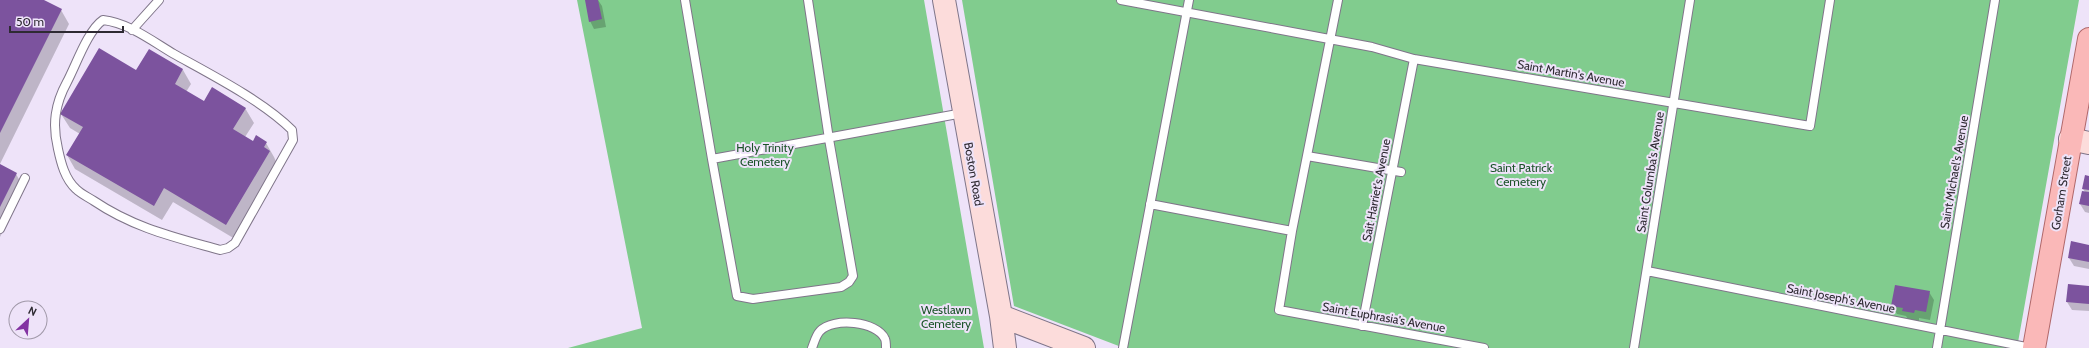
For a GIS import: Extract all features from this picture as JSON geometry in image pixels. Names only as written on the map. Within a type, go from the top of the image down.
[{"type":"main road","name":"Boston Road","points":[[944,0],[1005,348]]},
{"type":"main road","name":"Gorham Street","points":[[2034,348],[2080,141],[2089,39]]},
{"type":"main road","points":[[1000,316],[1084,348]]},
{"type":"lane","points":[[132,30],[159,0]]},
{"type":"lane","points":[[685,0],[737,296],[753,299],[841,287],[849,282],[853,276],[829,139],[808,0]]},
{"type":"lane","name":"Saint Martin's Avenue","points":[[1121,0],[1372,47],[1414,59],[1810,126],[1830,0]]},
{"type":"lane","points":[[1123,348],[1189,0]]},
{"type":"lane","points":[[1150,204],[1292,231],[1338,0]]},
{"type":"lane","name":"Saint Columba's Avenue","points":[[1634,348],[1690,0]]},
{"type":"lane","name":"Saint Michael's Avenue","points":[[1937,348],[1995,0]]},
{"type":"lane","points":[[103,20],[112,21],[132,30],[268,110],[292,130],[293,140],[235,243],[228,248],[220,250],[153,231],[120,216],[76,190],[69,181],[61,165],[55,137],[56,108],[87,43],[98,24],[103,20]]},
{"type":"lane","name":"Sait Harriet's Avenue","points":[[1362,326],[1414,59]]},
{"type":"lane","points":[[712,159],[829,139],[963,113]]},
{"type":"lane","points":[[1307,156],[1401,172]]},
{"type":"lane","points":[[0,229],[25,178]]},
{"type":"lane","name":"Saint Euphrasia's Avenue","points":[[1292,231],[1279,310],[1484,348]]},
{"type":"lane","name":"Saint Joseph's Avenue","points":[[1647,271],[2031,348]]},
{"type":"lane","points":[[812,348],[820,331],[829,325],[844,321],[866,326],[879,332],[886,339],[886,348]]},
{"type":"green space","name":"Holy Trinity Cemetery","points":[[577,0],[924,0],[984,348],[568,348],[642,328]]},
{"type":"green space","name":"Saint Patrick Cemetery","points":[[962,0],[2079,0],[2017,348],[1124,348],[1014,306]]},
{"type":"building","points":[[0,0],[44,0],[62,9],[0,133]]},
{"type":"building","points":[[585,0],[598,0],[602,19],[589,22]]},
{"type":"building","points":[[99,48],[136,70],[149,49],[183,69],[175,84],[204,101],[212,87],[246,108],[233,129],[253,141],[256,135],[267,142],[264,147],[270,151],[226,225],[164,188],[154,206],[66,155],[83,127],[60,114]]},
{"type":"building","points":[[0,164],[17,173],[0,207]]},
{"type":"building","points":[[2085,175],[2089,176],[2089,190],[2082,189]]},
{"type":"building","points":[[2082,191],[2089,192],[2089,206],[2079,204]]},
{"type":"building","points":[[2071,241],[2089,245],[2089,262],[2068,258]]},
{"type":"building","points":[[2068,284],[2089,286],[2089,304],[2066,302]]},
{"type":"building","points":[[1895,285],[1930,291],[1926,312],[1915,310],[1914,313],[1902,311],[1903,308],[1891,306]]},
{"type":"park label","name":"Westlawn Cemetery","points":[[946,316]]}]
